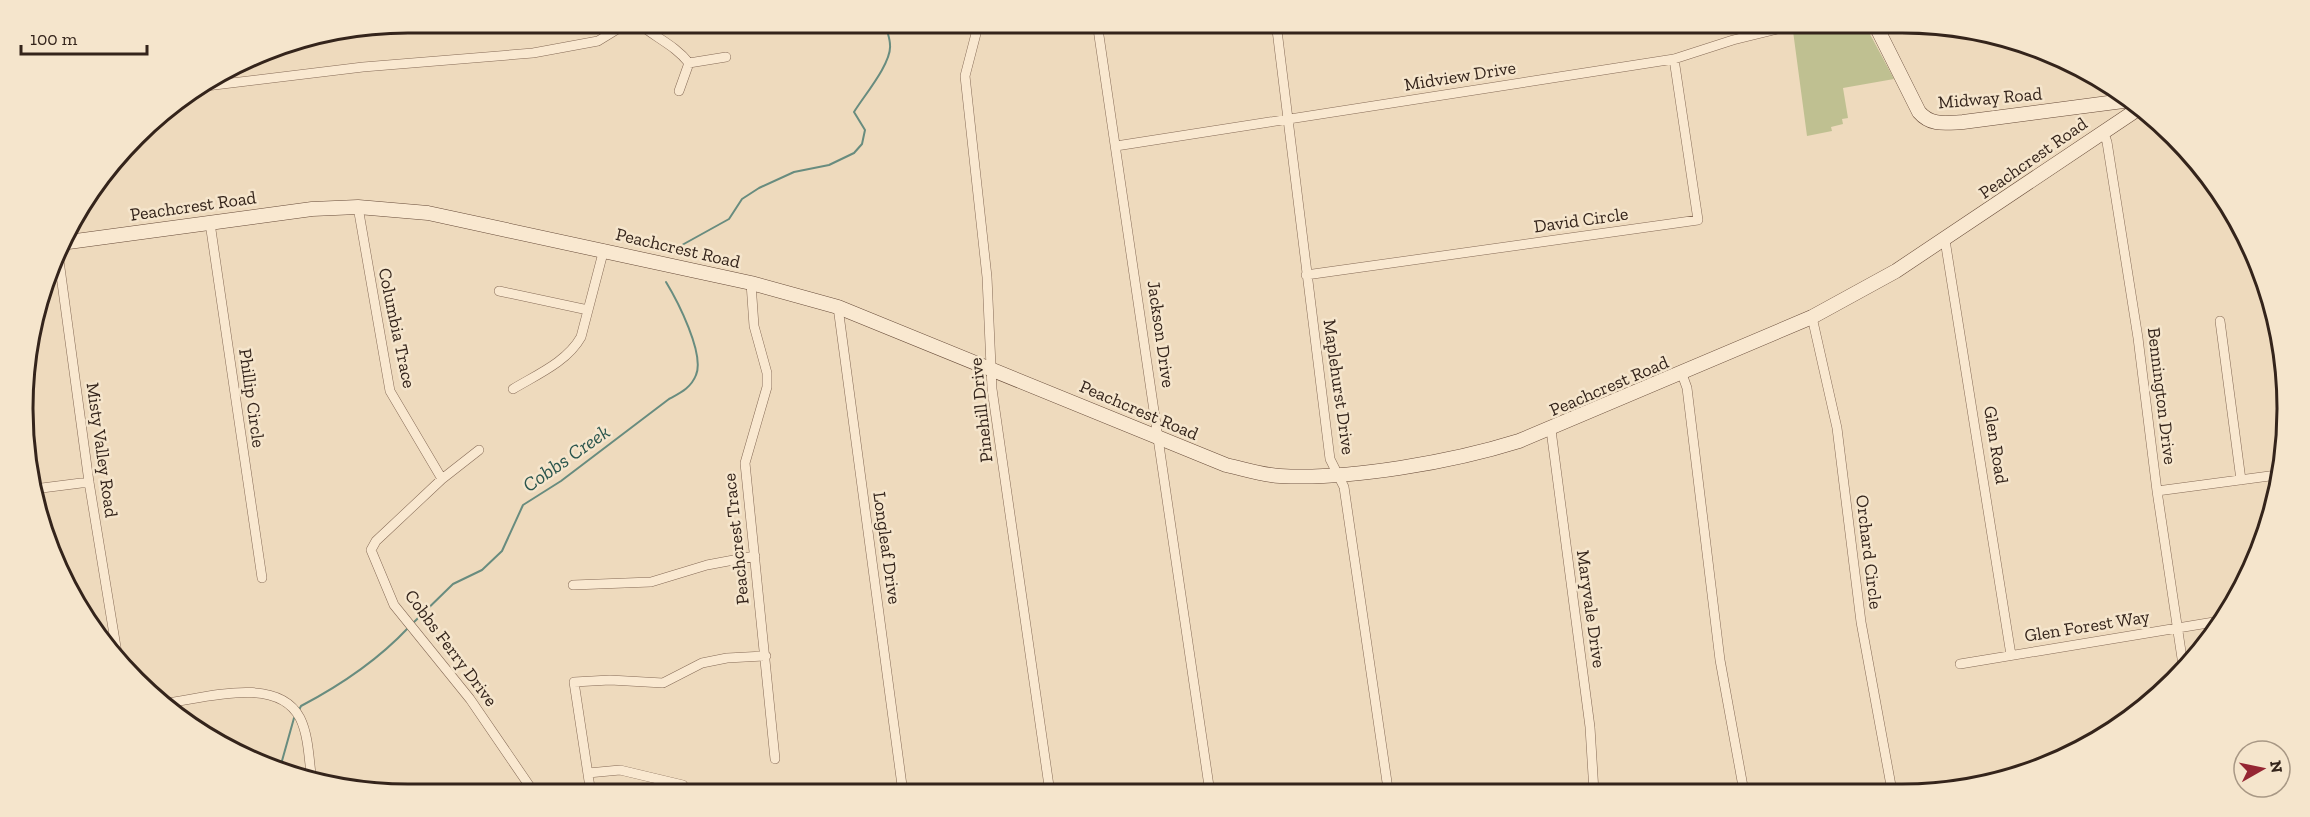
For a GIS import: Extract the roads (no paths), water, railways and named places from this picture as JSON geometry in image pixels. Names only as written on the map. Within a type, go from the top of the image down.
[{"type":"street","points":[[219,84],[363,67],[532,53],[598,40],[610,33]]},
{"type":"street","points":[[650,33],[673,46],[689,63]]},
{"type":"street","name":"Pinehill Drive","points":[[976,33],[965,76],[987,277],[993,368],[992,389],[1049,784]]},
{"type":"street","name":"Jackson Drive","points":[[1099,33],[1209,784]]},
{"type":"street","name":"Maplehurst Drive","points":[[1277,33],[1330,459],[1344,487],[1387,784]]},
{"type":"street","name":"Midview Drive","points":[[1116,146],[1674,58],[1761,33]]},
{"type":"street","name":"Midway Road","points":[[1880,33],[1919,112],[1926,120],[1936,124],[1964,123],[2118,102]]},
{"type":"street","points":[[679,91],[683,72],[689,63],[726,57]]},
{"type":"street","name":"David Circle","points":[[1306,275],[1698,220],[1674,58]]},
{"type":"street","name":"Peachcrest Road","points":[[72,241],[290,211],[358,207],[428,213],[604,249],[751,283],[838,307],[993,368],[1205,457],[1245,470],[1278,476],[1338,475],[1395,468],[1496,448],[1551,430],[1812,317],[1896,271],[1945,240],[2132,113]]},
{"type":"street","name":"Bennington Drive","points":[[2103,131],[2107,142],[2139,338],[2157,491],[2182,658]]},
{"type":"street","name":"Columbia Trace","points":[[358,207],[390,390],[442,479]]},
{"type":"street","name":"Phillip Circle","points":[[210,223],[262,578]]},
{"type":"street","name":"Glen Road","points":[[1945,240],[2011,655]]},
{"type":"street","points":[[513,390],[561,360],[576,346],[604,249]]},
{"type":"street","name":"Misty Valley Road","points":[[60,270],[89,482],[115,643]]},
{"type":"street","name":"Peachcrest Trace","points":[[751,283],[754,326],[767,373],[767,387],[745,463],[775,759]]},
{"type":"street","points":[[499,291],[588,310]]},
{"type":"street","name":"Longleaf Drive","points":[[838,307],[902,784]]},
{"type":"street","name":"Orchard Circle","points":[[1812,317],[1837,428],[1861,622],[1891,784]]},
{"type":"street","points":[[2220,321],[2241,480]]},
{"type":"street","points":[[1682,374],[1687,388],[1720,660],[1743,784]]},
{"type":"street","name":"Maryvale Drive","points":[[1551,430],[1590,727],[1594,784]]},
{"type":"street","name":"Cobbs Ferry Drive","points":[[479,450],[442,479],[376,541],[371,550],[394,605],[470,699],[528,784]]},
{"type":"street","points":[[2157,491],[2271,476]]},
{"type":"street","points":[[42,488],[89,482]]},
{"type":"street","points":[[573,585],[651,582],[707,565],[755,556]]},
{"type":"street","name":"Glen Forest Way","points":[[1960,664],[2210,622]]},
{"type":"street","points":[[590,784],[574,682],[610,680],[663,683],[702,663],[727,658],[766,656]]},
{"type":"street","points":[[175,702],[249,692],[266,693],[284,700],[300,718],[310,771]]},
{"type":"street","points":[[588,773],[620,770],[679,784]]},
{"type":"waterway","name":"Cobbs Creek","points":[[673,250],[729,219],[742,199],[759,188],[794,172],[829,165],[854,153],[862,144],[865,130],[854,112],[886,61],[890,42],[888,33]]},
{"type":"waterway","name":"Cobbs Creek","points":[[412,624],[453,584],[482,570],[502,551],[523,505],[561,481],[669,399],[685,390],[691,383],[698,366],[697,354],[677,301],[666,282]]},
{"type":"waterway","name":"Cobbs Creek","points":[[299,710],[301,706],[330,690],[371,662],[408,628]]},
{"type":"waterway","name":"Cobbs Creek","points":[[282,762],[294,718]]}]
